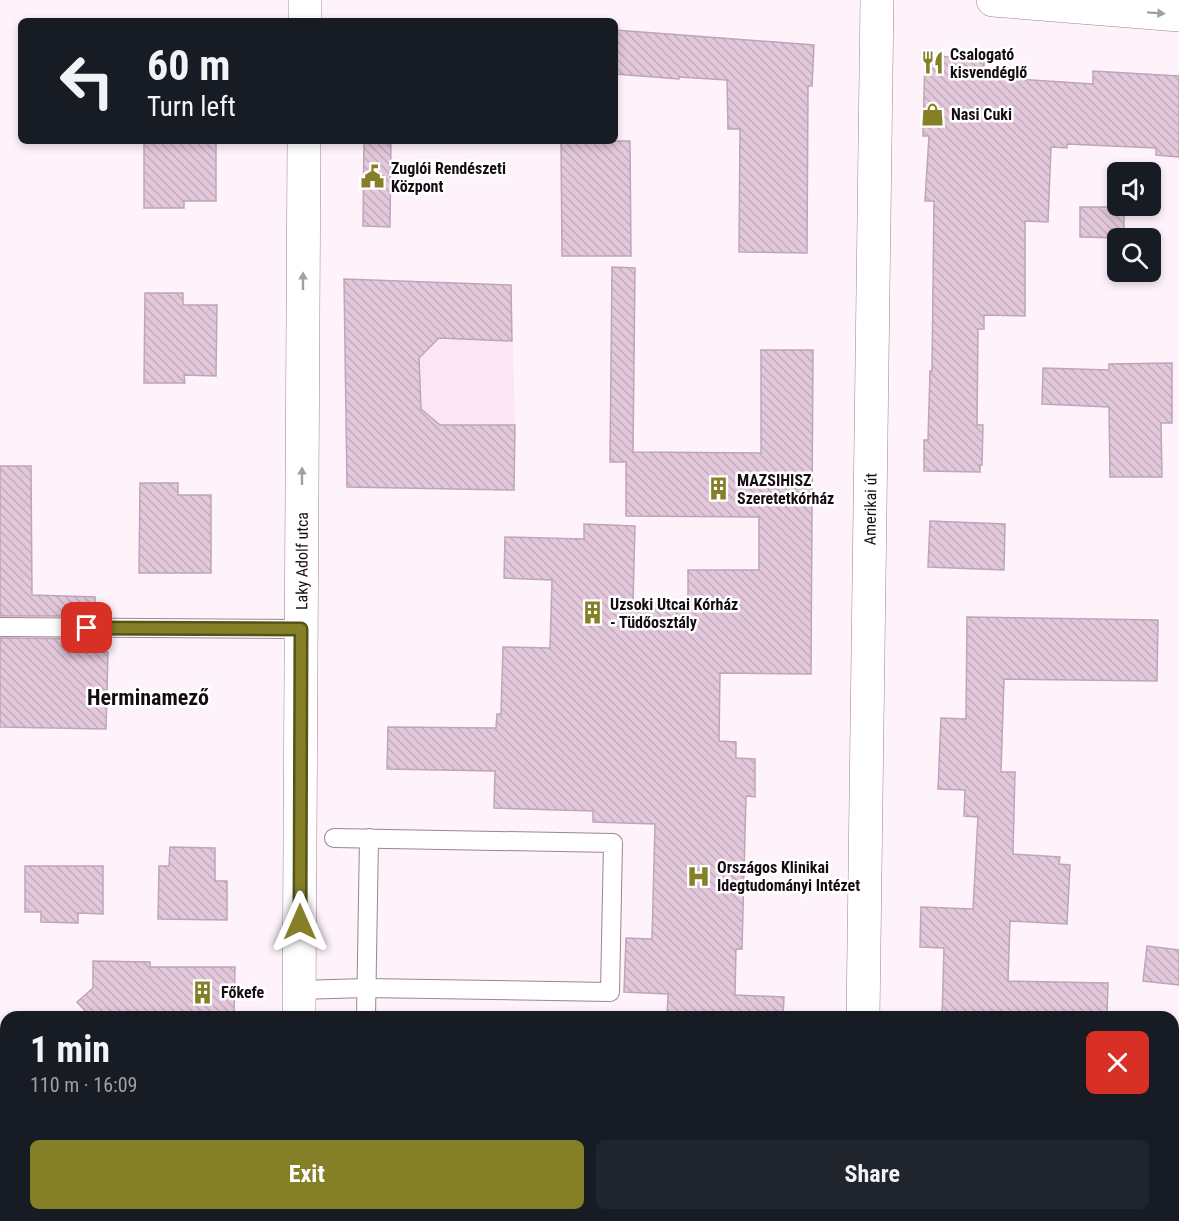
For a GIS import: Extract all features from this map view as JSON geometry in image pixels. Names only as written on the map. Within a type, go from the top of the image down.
[{"type":"street","points":[[305,0],[305,18]]},
{"type":"street","name":"Amerikai út","points":[[862,1011],[877,0]]},
{"type":"street","points":[[993,0],[1179,15]]},
{"type":"street","name":"Laky Adolf utca","points":[[300,1003],[304,144]]},
{"type":"lane","points":[[0,627],[301,629]]},
{"type":"lane","points":[[300,1003],[366,988],[610,992],[613,843],[334,838]]},
{"type":"lane","points":[[366,1011],[369,838]]},
{"type":"shaded area","points":[[344,279],[511,285],[515,425],[514,490],[347,487]]},
{"type":"building","points":[[618,30],[814,45],[812,86],[808,86],[807,253],[739,252],[740,129],[728,129],[727,80],[679,77],[679,79],[618,74]]},
{"type":"building","points":[[925,56],[984,58],[984,77],[1093,84],[1093,71],[1179,76],[1179,157],[1156,155],[1156,148],[1067,144],[1067,148],[1051,147],[1048,222],[1025,221],[1025,316],[984,315],[984,329],[978,329],[977,425],[983,425],[980,472],[924,471],[924,440],[928,440],[930,371],[932,371],[934,201],[925,201],[929,136],[923,136]]},
{"type":"building","points":[[618,141],[630,141],[631,256],[562,256],[561,144],[618,144]]},
{"type":"building","points":[[144,144],[216,144],[216,201],[184,201],[184,208],[144,208]]},
{"type":"building","points":[[364,144],[391,144],[390,227],[363,226]]},
{"type":"building","points":[[1080,207],[1107,207],[1107,216],[1124,216],[1124,228],[1107,228],[1107,238],[1080,237]]},
{"type":"building","points":[[612,267],[635,268],[633,452],[761,453],[761,350],[813,350],[811,674],[720,673],[719,741],[736,742],[736,758],[755,759],[755,797],[746,796],[742,949],[736,949],[735,995],[784,997],[783,1011],[667,1011],[668,994],[624,992],[626,938],[652,939],[655,824],[593,822],[593,811],[494,808],[495,771],[387,769],[388,727],[496,728],[497,714],[501,714],[503,647],[550,648],[552,580],[504,578],[505,537],[584,539],[584,524],[635,526],[633,603],[688,603],[688,570],[759,570],[759,517],[626,516],[626,462],[610,462]]},
{"type":"building","points":[[344,279],[511,285],[512,341],[439,338],[419,358],[421,409],[440,425],[515,425],[514,490],[347,487]]},
{"type":"building","points":[[145,293],[183,293],[183,305],[217,305],[216,376],[184,375],[185,383],[144,383]]},
{"type":"building","points":[[1172,363],[1172,423],[1161,423],[1162,477],[1110,477],[1109,407],[1042,404],[1043,368],[1109,370],[1109,364]]},
{"type":"building","points":[[0,466],[31,466],[32,595],[95,597],[95,616],[0,616]]},
{"type":"building","points":[[140,483],[178,483],[178,495],[211,495],[211,573],[139,573]]},
{"type":"building","points":[[930,521],[1005,524],[1004,570],[928,567]]},
{"type":"building","points":[[967,617],[1158,620],[1157,681],[1004,679],[1001,772],[1015,772],[1013,854],[1060,857],[1059,864],[1070,865],[1067,924],[1010,921],[1008,981],[1108,983],[1107,1011],[942,1011],[944,948],[920,947],[921,907],[973,909],[978,817],[964,816],[965,790],[938,789],[941,718],[966,719]]},
{"type":"building","points":[[0,638],[94,639],[94,652],[108,652],[106,729],[0,727]]},
{"type":"building","points":[[170,847],[215,848],[215,881],[227,881],[227,920],[158,919],[159,866],[169,866]]},
{"type":"building","points":[[25,866],[103,866],[103,914],[78,913],[78,923],[41,922],[41,912],[25,912]]},
{"type":"building","points":[[1147,946],[1179,950],[1179,985],[1143,981]]},
{"type":"building","points":[[93,961],[150,962],[150,967],[235,967],[234,1011],[85,1011],[77,1002],[93,988]]},
{"type":"place","name":"Csalogató kisvendéglő","points":[[932,63]]},
{"type":"place","name":"Nasi Cuki","points":[[933,114]]},
{"type":"place","name":"Zuglói Rendészeti Központ","points":[[373,177]]},
{"type":"place","name":"MAZSIHISZ Szeretetkórház","points":[[719,489]]},
{"type":"place","name":"Uzsoki Utcai Kórház - Tüdőosztály","points":[[592,613]]},
{"type":"place","name":"Országos Klinikai Idegtudományi Intézet","points":[[699,876]]},
{"type":"place","name":"Főkefe","points":[[203,992]]},
{"type":"district","name":"Herminamező","points":[[148,697]]},
{"type":"route","points":[[87,628],[301,629],[300,922]]}]
